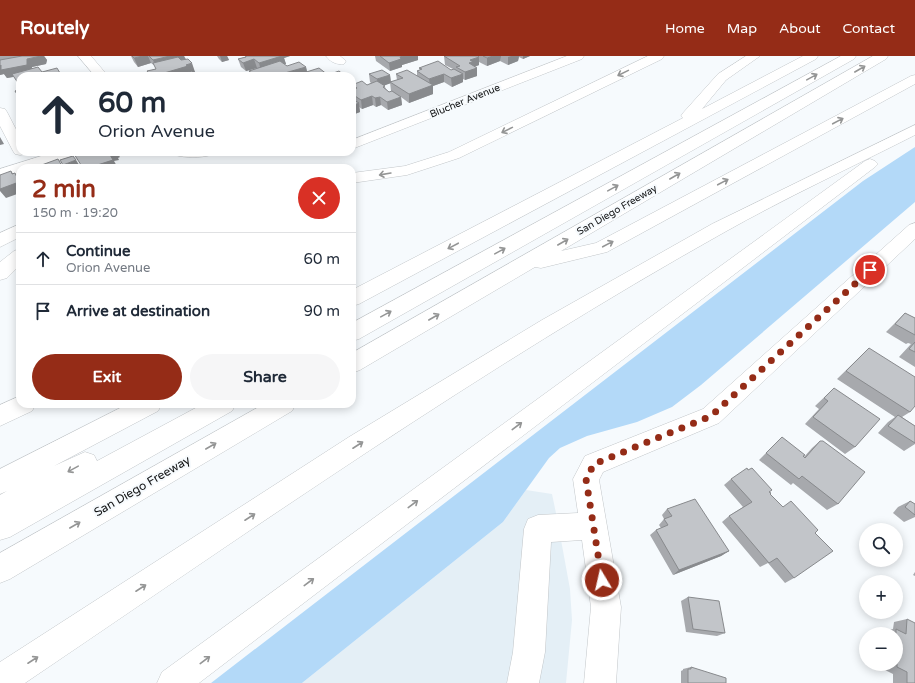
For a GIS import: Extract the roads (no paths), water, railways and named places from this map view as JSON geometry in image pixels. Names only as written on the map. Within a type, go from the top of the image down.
[{"type":"main road","points":[[84,56],[98,72]]},
{"type":"main road","name":"Blucher Avenue","points":[[356,143],[578,56]]},
{"type":"main road","points":[[356,177],[407,170],[454,155],[658,56]]},
{"type":"main road","points":[[680,126],[722,76],[754,56]]},
{"type":"main road","points":[[356,297],[812,56]]},
{"type":"main road","points":[[356,331],[850,56]]},
{"type":"main road","name":"San Diego Freeway","points":[[356,362],[882,56]]},
{"type":"main road","points":[[356,317],[614,175],[790,81],[790,68]]},
{"type":"main road","points":[[517,268],[601,248],[915,79]]},
{"type":"main road","points":[[0,112],[16,143]]},
{"type":"main road","points":[[0,681],[358,445],[549,326],[718,228],[915,130]]},
{"type":"main road","points":[[173,683],[915,130]]},
{"type":"main road","points":[[0,174],[24,159],[44,156]]},
{"type":"main road","points":[[600,683],[606,607],[586,479],[594,464],[711,416],[915,229]]},
{"type":"main road","points":[[0,241],[16,232]]},
{"type":"main road","points":[[0,273],[16,258]]},
{"type":"main road","points":[[0,416],[16,408]]},
{"type":"main road","points":[[0,509],[19,489],[144,408]]},
{"type":"main road","points":[[0,527],[19,489],[185,408]]},
{"type":"main road","points":[[19,489],[214,408]]},
{"type":"main road","name":"San Diego Freeway","points":[[0,569],[277,408]]},
{"type":"main road","points":[[523,683],[529,652],[538,530],[594,526]]}]
